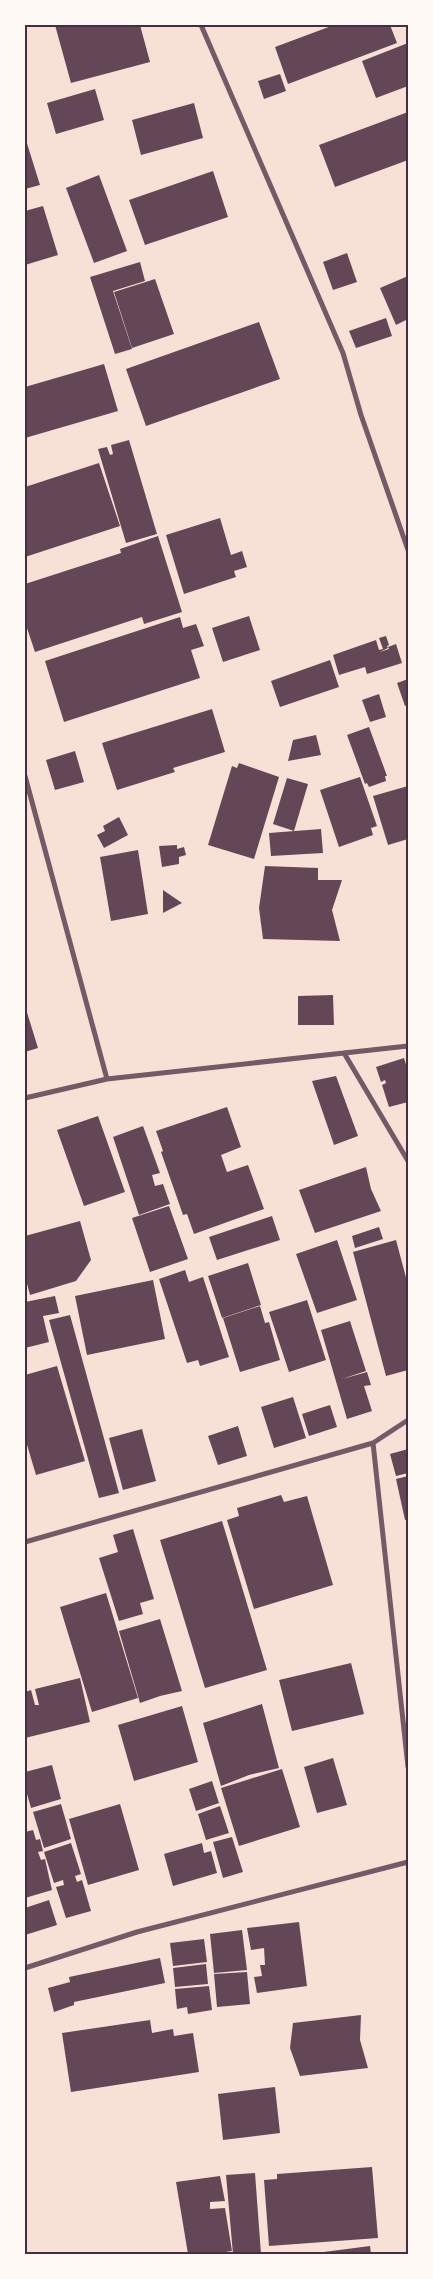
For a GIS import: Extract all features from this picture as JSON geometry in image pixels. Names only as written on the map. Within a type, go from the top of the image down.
[{"type":"street","points":[[201,25],[343,352],[361,415],[408,550]]},
{"type":"street","points":[[25,776],[107,1079]]},
{"type":"street","points":[[25,1098],[107,1079],[408,1046]]},
{"type":"street","points":[[344,1053],[408,1161]]},
{"type":"street","points":[[25,1542],[373,1443],[408,1420]]},
{"type":"street","points":[[373,1443],[408,1767]]},
{"type":"street","points":[[25,1968],[137,1932],[408,1862]]},
{"type":"building","points":[[55,25],[140,25],[150,62],[71,83]]},
{"type":"building","points":[[334,25],[390,25],[397,43],[288,84],[275,47]]},
{"type":"building","points":[[408,43],[408,86],[376,98],[362,61]]},
{"type":"building","points":[[280,74],[286,91],[264,99],[258,81]]},
{"type":"building","points":[[95,89],[104,120],[56,134],[47,103]]},
{"type":"building","points":[[194,103],[203,138],[141,155],[132,120]]},
{"type":"building","points":[[408,112],[408,160],[335,187],[319,145]]},
{"type":"building","points":[[25,137],[40,185],[25,189]]},
{"type":"building","points":[[213,171],[228,217],[145,245],[129,200]]},
{"type":"building","points":[[99,175],[127,251],[94,263],[66,188]]},
{"type":"building","points":[[43,206],[58,255],[25,265],[25,211]]},
{"type":"building","points":[[347,253],[357,282],[333,290],[323,262]]},
{"type":"building","points":[[140,262],[145,281],[113,291],[132,349],[115,354],[90,277]]},
{"type":"building","points":[[408,276],[408,319],[396,325],[380,288]]},
{"type":"building","points":[[155,279],[174,334],[132,348],[114,292]]},
{"type":"building","points":[[386,318],[392,336],[356,348],[349,331]]},
{"type":"building","points":[[259,322],[280,379],[146,426],[126,369]]},
{"type":"building","points":[[104,364],[118,411],[25,438],[25,387]]},
{"type":"building","points":[[129,440],[157,534],[126,543],[98,449],[107,447],[110,455],[113,454],[111,445]]},
{"type":"building","points":[[99,463],[120,526],[25,557],[25,487]]},
{"type":"building","points":[[220,518],[231,555],[242,551],[247,567],[234,571],[236,577],[184,594],[166,535]]},
{"type":"building","points":[[158,536],[182,612],[144,624],[142,617],[35,652],[25,622],[25,584],[121,553],[120,549]]},
{"type":"building","points":[[249,616],[260,650],[223,662],[212,628]]},
{"type":"building","points":[[180,617],[183,628],[196,624],[204,646],[191,650],[200,678],[64,722],[45,661]]},
{"type":"building","points":[[386,636],[388,648],[380,652],[389,649],[388,647],[396,644],[402,663],[367,674],[365,667],[339,675],[333,655],[376,640],[379,650],[383,649],[379,638]]},
{"type":"building","points":[[330,660],[339,687],[280,707],[271,681]]},
{"type":"building","points":[[408,679],[408,705],[405,706],[397,683]]},
{"type":"building","points":[[379,694],[386,717],[370,722],[362,700]]},
{"type":"building","points":[[212,709],[225,752],[173,768],[175,772],[117,790],[102,743]]},
{"type":"building","points":[[369,727],[387,776],[385,776],[386,781],[369,787],[367,783],[365,784],[347,735]]},
{"type":"building","points":[[316,735],[321,755],[288,761],[293,740]]},
{"type":"building","points":[[75,751],[84,782],[55,790],[46,760]]},
{"type":"building","points":[[239,763],[279,777],[254,859],[208,845],[232,766],[237,768]]},
{"type":"building","points":[[360,777],[377,826],[371,828],[373,835],[339,847],[320,790]]},
{"type":"building","points":[[287,778],[308,784],[294,831],[273,824]]},
{"type":"building","points":[[408,786],[408,839],[388,845],[373,796]]},
{"type":"building","points":[[119,817],[128,835],[104,848],[97,835],[105,831],[103,826]]},
{"type":"building","points":[[321,829],[323,853],[271,856],[269,833]]},
{"type":"building","points":[[177,845],[177,849],[184,847],[186,855],[179,857],[179,864],[162,867],[159,846]]},
{"type":"building","points":[[138,850],[148,914],[111,921],[100,857]]},
{"type":"building","points":[[265,866],[318,868],[318,880],[342,880],[332,910],[340,941],[263,939],[259,908]]},
{"type":"building","points":[[163,890],[182,903],[163,913]]},
{"type":"building","points":[[333,995],[334,1025],[298,1025],[298,996]]},
{"type":"building","points":[[25,1006],[38,1048],[25,1052]]},
{"type":"building","points":[[404,1058],[408,1071],[408,1102],[389,1107],[382,1085],[386,1083],[385,1080],[381,1082],[376,1067]]},
{"type":"building","points":[[336,1076],[358,1136],[334,1145],[312,1081]]},
{"type":"building","points":[[227,1107],[241,1147],[221,1155],[227,1172],[248,1165],[264,1209],[194,1234],[187,1214],[183,1215],[161,1152],[163,1151],[156,1131]]},
{"type":"building","points":[[98,1116],[125,1192],[84,1206],[57,1130]]},
{"type":"building","points":[[143,1126],[160,1173],[152,1175],[155,1186],[163,1184],[170,1204],[139,1215],[113,1137]]},
{"type":"building","points":[[366,1167],[371,1189],[381,1211],[315,1233],[299,1190]]},
{"type":"building","points":[[169,1206],[188,1259],[150,1272],[132,1218]]},
{"type":"building","points":[[272,1216],[280,1240],[217,1260],[209,1237]]},
{"type":"building","points":[[80,1221],[91,1260],[76,1281],[30,1295],[25,1276],[25,1236]]},
{"type":"building","points":[[379,1227],[383,1239],[355,1248],[352,1236]]},
{"type":"building","points":[[337,1240],[357,1300],[317,1313],[296,1254]]},
{"type":"building","points":[[396,1240],[408,1285],[408,1370],[386,1376],[353,1252]]},
{"type":"building","points":[[248,1263],[261,1305],[222,1318],[208,1276]]},
{"type":"building","points":[[185,1270],[189,1282],[203,1277],[229,1357],[200,1366],[198,1360],[187,1363],[159,1279]]},
{"type":"building","points":[[153,1280],[165,1339],[87,1355],[75,1296]]},
{"type":"building","points":[[55,1296],[59,1313],[43,1316],[49,1342],[25,1348],[25,1302]]},
{"type":"building","points":[[307,1300],[326,1360],[289,1372],[269,1312]]},
{"type":"building","points":[[260,1306],[265,1323],[269,1322],[280,1360],[240,1372],[223,1318]]},
{"type":"building","points":[[70,1315],[119,1493],[99,1498],[49,1320]]},
{"type":"building","points":[[350,1321],[366,1371],[342,1379],[367,1372],[371,1385],[364,1386],[372,1411],[347,1419],[321,1330]]},
{"type":"building","points":[[57,1366],[85,1461],[36,1475],[25,1438],[25,1375]]},
{"type":"building","points":[[293,1397],[306,1438],[274,1448],[261,1407]]},
{"type":"building","points":[[330,1405],[337,1427],[309,1436],[302,1414]]},
{"type":"building","points":[[238,1426],[247,1456],[218,1465],[208,1436]]},
{"type":"building","points":[[142,1429],[156,1481],[123,1490],[109,1438]]},
{"type":"building","points":[[408,1449],[408,1473],[396,1476],[390,1454]]},
{"type":"building","points":[[408,1476],[408,1519],[405,1520],[396,1479]]},
{"type":"building","points":[[281,1495],[284,1502],[307,1496],[333,1585],[254,1609],[227,1520],[239,1516],[237,1508]]},
{"type":"building","points":[[222,1521],[267,1670],[205,1688],[160,1540]]},
{"type":"building","points":[[133,1529],[154,1599],[140,1603],[143,1614],[119,1621],[99,1558],[118,1552],[113,1535]]},
{"type":"building","points":[[106,1593],[138,1698],[92,1712],[60,1607]]},
{"type":"building","points":[[160,1619],[182,1691],[140,1703],[119,1631]]},
{"type":"building","points":[[351,1663],[364,1714],[292,1731],[279,1680]]},
{"type":"building","points":[[80,1678],[90,1722],[25,1738],[25,1692],[31,1690],[35,1705],[39,1705],[35,1689]]},
{"type":"building","points":[[262,1704],[279,1768],[249,1775],[221,1786],[203,1723]]},
{"type":"building","points":[[182,1706],[198,1762],[134,1781],[118,1725]]},
{"type":"building","points":[[333,1758],[347,1805],[317,1813],[304,1767]]},
{"type":"building","points":[[52,1765],[61,1799],[31,1808],[25,1787],[25,1772]]},
{"type":"building","points":[[282,1769],[300,1827],[239,1846],[221,1788]]},
{"type":"building","points":[[212,1781],[219,1803],[196,1811],[189,1789]]},
{"type":"building","points":[[61,1804],[71,1839],[44,1848],[33,1812]]},
{"type":"building","points":[[120,1804],[139,1870],[88,1885],[69,1819]]},
{"type":"building","points":[[220,1806],[229,1833],[206,1840],[198,1814]]},
{"type":"building","points":[[33,1830],[36,1840],[40,1839],[43,1851],[38,1852],[41,1860],[45,1859],[52,1890],[25,1898],[25,1832]]},
{"type":"building","points":[[232,1837],[243,1872],[223,1878],[213,1842]]},
{"type":"building","points":[[71,1843],[81,1874],[75,1876],[77,1882],[82,1880],[91,1911],[66,1918],[56,1887],[64,1885],[63,1880],[54,1883],[44,1852]]},
{"type":"building","points":[[202,1843],[204,1853],[211,1851],[217,1873],[173,1886],[164,1854]]},
{"type":"building","points":[[49,1900],[57,1925],[25,1935],[25,1908]]},
{"type":"building","points":[[299,1922],[307,1986],[257,1993],[254,1977],[262,1976],[260,1965],[265,1965],[264,1948],[251,1950],[247,1928]]},
{"type":"building","points":[[242,1930],[247,1970],[214,1973],[210,1934]]},
{"type":"building","points":[[204,1939],[207,1962],[173,1966],[170,1943]]},
{"type":"building","points":[[160,1958],[165,1983],[74,2002],[74,2005],[54,2012],[48,1988],[70,1982],[69,1977]]},
{"type":"building","points":[[206,1964],[208,1984],[175,1987],[173,1968]]},
{"type":"building","points":[[247,1972],[250,2004],[217,2007],[214,1974]]},
{"type":"building","points":[[209,1986],[212,2010],[188,2014],[187,2007],[177,2009],[175,1989]]},
{"type":"building","points":[[361,2015],[360,2040],[368,2068],[300,2076],[290,2048],[293,2023]]},
{"type":"building","points":[[150,2020],[152,2033],[173,2029],[174,2036],[193,2033],[199,2072],[71,2092],[62,2033]]},
{"type":"building","points":[[275,2087],[280,2133],[223,2140],[218,2094]]},
{"type":"building","points":[[372,2167],[378,2238],[269,2246],[264,2180],[277,2179],[277,2174]]},
{"type":"building","points":[[255,2173],[261,2254],[233,2254],[226,2175]]},
{"type":"building","points":[[220,2176],[225,2201],[210,2202],[210,2209],[225,2208],[232,2251],[213,2254],[188,2254],[176,2182]]},
{"type":"building","points":[[370,2246],[371,2254],[316,2254],[316,2253]]}]
